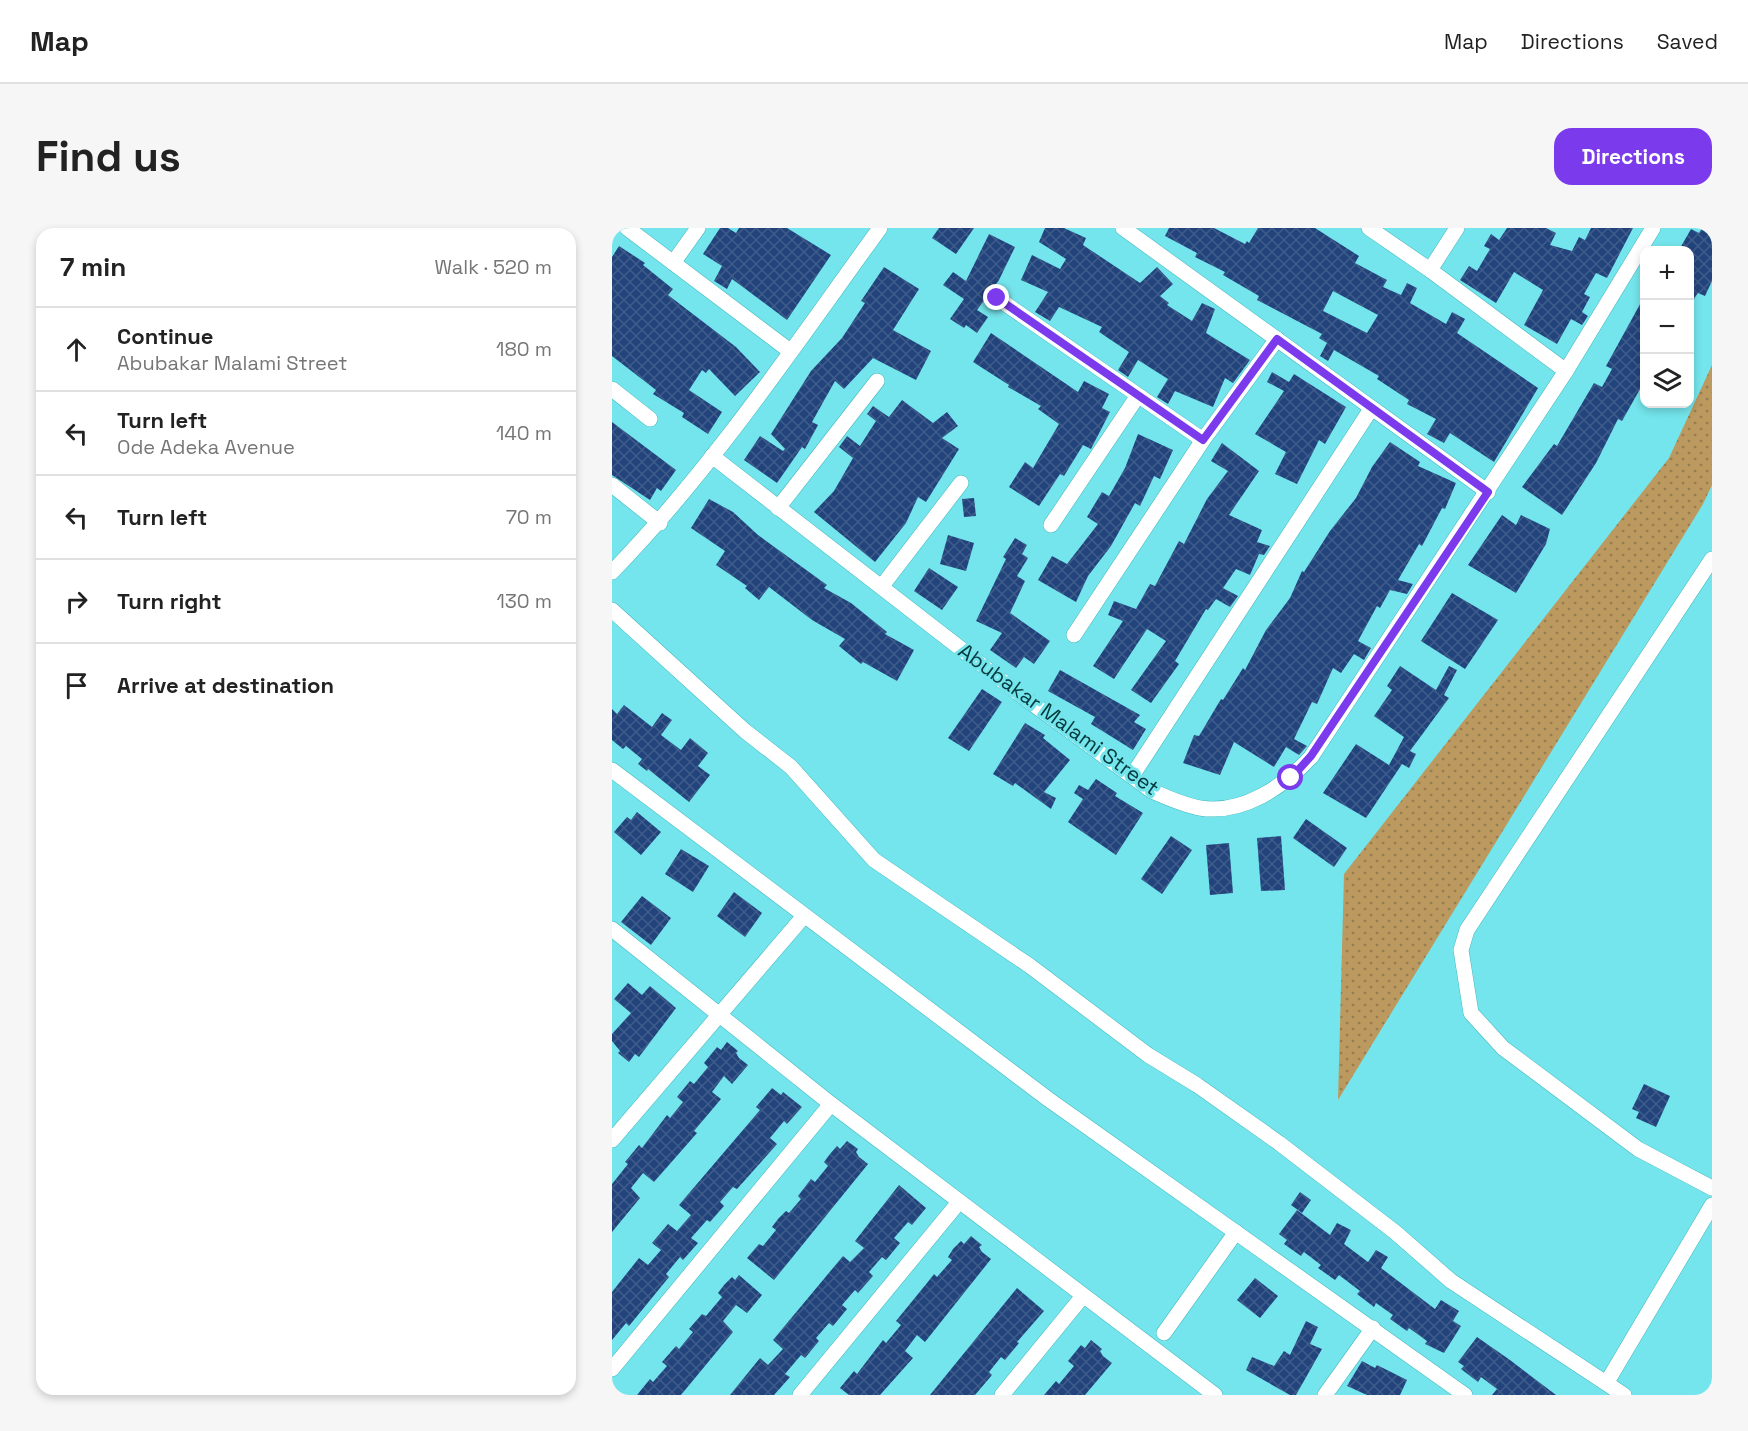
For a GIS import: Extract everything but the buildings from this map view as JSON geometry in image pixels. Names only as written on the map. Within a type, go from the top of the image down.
[{"type":"street","points":[[627,228],[790,351]]},
{"type":"street","points":[[673,263],[698,228]]},
{"type":"street","points":[[612,572],[660,523],[880,228]]},
{"type":"street","points":[[1123,228],[1488,492]]},
{"type":"street","points":[[1369,228],[1430,270],[1566,371]]},
{"type":"street","points":[[1430,270],[1457,228]]},
{"type":"street","name":"Abubakar Malami Street","points":[[712,456],[1018,693],[1152,790],[1177,802],[1202,809],[1226,807],[1252,800],[1291,778],[1311,756],[1488,492],[1566,371],[1653,228]]},
{"type":"street","points":[[997,298],[1137,397],[1203,440]]},
{"type":"street","points":[[1074,635],[1203,440],[1277,339]]},
{"type":"street","points":[[777,508],[877,381]]},
{"type":"street","points":[[612,389],[650,419]]},
{"type":"street","points":[[1050,525],[1137,397]]},
{"type":"street","points":[[1132,776],[1371,409]]},
{"type":"street","points":[[882,586],[961,483]]},
{"type":"street","points":[[612,485],[660,523]]},
{"type":"street","points":[[1712,559],[1501,875],[1467,930],[1461,950],[1471,1013],[1482,1029],[1503,1048],[1638,1149],[1712,1188]]},
{"type":"street","points":[[612,610],[738,725],[791,768],[874,860],[1030,966],[1148,1055],[1197,1085],[1279,1143],[1395,1232],[1451,1281],[1624,1395]]},
{"type":"street","points":[[612,770],[1048,1099],[1465,1395]]},
{"type":"street","points":[[612,1140],[804,916]]},
{"type":"street","points":[[612,929],[831,1104],[1214,1395]]},
{"type":"street","points":[[612,1370],[831,1104]]},
{"type":"street","points":[[800,1395],[959,1202]]},
{"type":"street","points":[[1607,1382],[1712,1205]]},
{"type":"street","points":[[1164,1333],[1236,1232]]},
{"type":"street","points":[[1002,1395],[1083,1296]]},
{"type":"street","points":[[1325,1395],[1373,1328]]},
{"type":"shaded area","points":[[1712,365],[1712,485],[1703,504],[1338,1100],[1344,874],[1669,458]]},
{"type":"route","points":[[997,298],[1137,397],[1203,440],[1277,339],[1488,492],[1311,756],[1291,778]]}]
